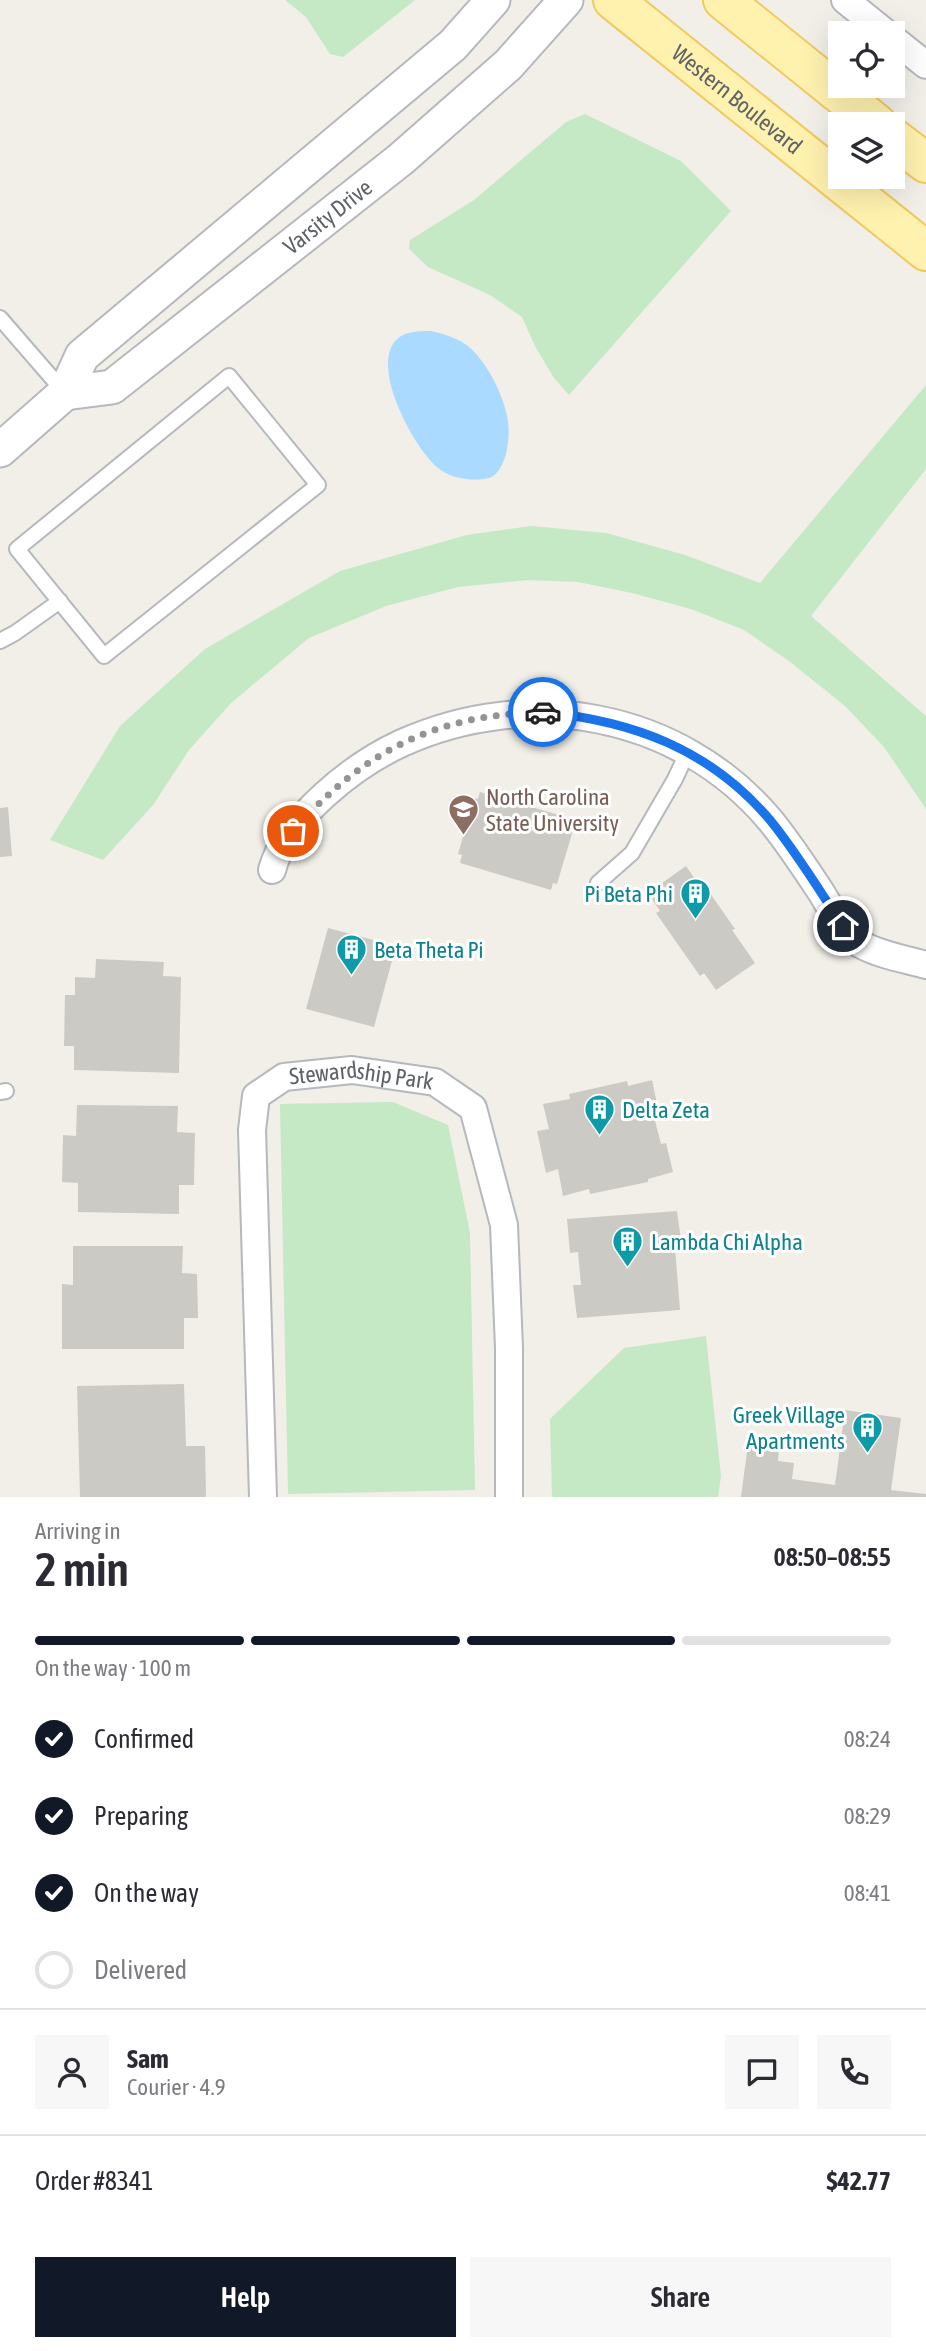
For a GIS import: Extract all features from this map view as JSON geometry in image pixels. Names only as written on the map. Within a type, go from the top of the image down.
[{"type":"main road","name":"Western Boulevard","points":[[613,0],[926,251]]},
{"type":"main road","points":[[723,0],[862,112]]},
{"type":"main road","points":[[905,146],[926,163]]},
{"type":"street","points":[[0,450],[65,393],[82,356],[453,45],[493,0]]},
{"type":"street","name":"Varsity Drive","points":[[65,393],[112,387],[123,379],[401,159],[508,65],[566,0]]},
{"type":"street","points":[[845,0],[871,21]]},
{"type":"street","points":[[905,48],[926,65]]},
{"type":"street","points":[[272,870],[276,854],[293,831],[340,783],[394,747],[424,733],[500,714],[542,712],[582,716],[631,728],[688,751],[743,792],[769,818],[851,936],[878,952],[926,965]]},
{"type":"street","name":"Stewardship Park","points":[[262,1497],[251,1130],[256,1096],[284,1077],[352,1070],[435,1082],[473,1108],[504,1225],[509,1348],[509,1497]]},
{"type":"lane","points":[[0,318],[65,393]]},
{"type":"lane","points":[[229,376],[318,485],[104,656],[60,601],[17,549],[229,376]]},
{"type":"lane","points":[[0,641],[60,601]]},
{"type":"lane","points":[[598,883],[632,853],[688,751]]},
{"type":"green space","points":[[285,0],[415,0],[343,57],[330,54],[306,17]]},
{"type":"green space","points":[[585,114],[681,161],[731,211],[569,395],[554,378],[522,317],[490,295],[428,267],[409,249],[410,240],[474,200],[566,122]]},
{"type":"green space","points":[[926,385],[926,469],[811,616],[926,716],[926,809],[884,747],[845,706],[789,661],[744,630],[691,609],[632,593],[578,582],[528,580],[458,587],[386,606],[309,638],[231,703],[189,750],[153,805],[103,860],[50,840],[120,726],[205,649],[340,571],[467,535],[531,526],[606,533],[685,555],[760,583]]},
{"type":"green space","points":[[393,1102],[448,1125],[470,1233],[475,1490],[288,1494],[280,1104]]},
{"type":"green space","points":[[706,1336],[721,1476],[718,1497],[552,1497],[550,1419],[624,1348]]},
{"type":"water","points":[[431,331],[467,345],[487,368],[499,392],[509,431],[505,457],[493,476],[477,480],[459,478],[438,468],[418,444],[398,407],[388,369],[389,353],[396,340],[404,335]]},
{"type":"building","points":[[480,792],[573,819],[571,826],[574,827],[557,884],[553,883],[551,890],[460,863],[462,855],[458,854],[474,798],[478,799]]},
{"type":"building","points":[[8,807],[12,856],[0,857],[0,808]]},
{"type":"building","name":"Pi Beta Phi","points":[[686,866],[697,882],[700,879],[755,963],[716,990],[704,973],[700,976],[656,913],[660,911],[648,893]]},
{"type":"building","name":"Beta Theta Pi","points":[[328,928],[396,946],[374,1027],[306,1009]]},
{"type":"building","points":[[96,959],[164,962],[163,976],[181,977],[179,1073],[74,1070],[74,1046],[64,1046],[65,995],[75,995],[75,977],[95,978]]},
{"type":"building","name":"Delta Zeta","points":[[652,1080],[658,1108],[652,1109],[661,1144],[666,1143],[673,1172],[648,1179],[648,1182],[590,1194],[589,1189],[563,1196],[558,1169],[546,1173],[537,1131],[549,1129],[543,1104],[570,1099],[569,1094],[627,1081],[628,1086]]},
{"type":"building","points":[[77,1105],[178,1106],[177,1132],[195,1133],[194,1185],[179,1185],[179,1214],[78,1212],[78,1183],[62,1182],[63,1135],[76,1136]]},
{"type":"building","name":"Lambda Chi Alpha","points":[[677,1211],[682,1247],[675,1248],[680,1310],[577,1318],[573,1285],[581,1285],[578,1252],[570,1253],[567,1219]]},
{"type":"building","points":[[73,1246],[183,1246],[182,1273],[197,1274],[198,1318],[184,1318],[184,1349],[62,1349],[62,1284],[73,1285]]},
{"type":"building","points":[[184,1384],[186,1446],[205,1446],[206,1497],[80,1497],[77,1386]]},
{"type":"building","name":"Greek Village Apartments","points":[[845,1410],[901,1418],[891,1490],[926,1494],[926,1497],[741,1497],[748,1444],[779,1448],[778,1461],[794,1463],[792,1479],[835,1485]]},
{"type":"way so far","points":[[293,831],[340,783],[394,747],[424,733],[461,722],[500,714],[543,712]]},
{"type":"place","name":"North Carolina State University","points":[[463,837]]},
{"type":"place","name":"Pi Beta Phi","points":[[696,921]]},
{"type":"place","name":"Beta Theta Pi","points":[[351,977]]},
{"type":"place","name":"Delta Zeta","points":[[599,1137]]},
{"type":"place","name":"Lambda Chi Alpha","points":[[628,1269]]},
{"type":"place","name":"Greek Village Apartments","points":[[868,1455]]},
{"type":"route","points":[[543,712],[582,716],[631,728],[688,751],[717,771],[769,818],[843,926]]}]
